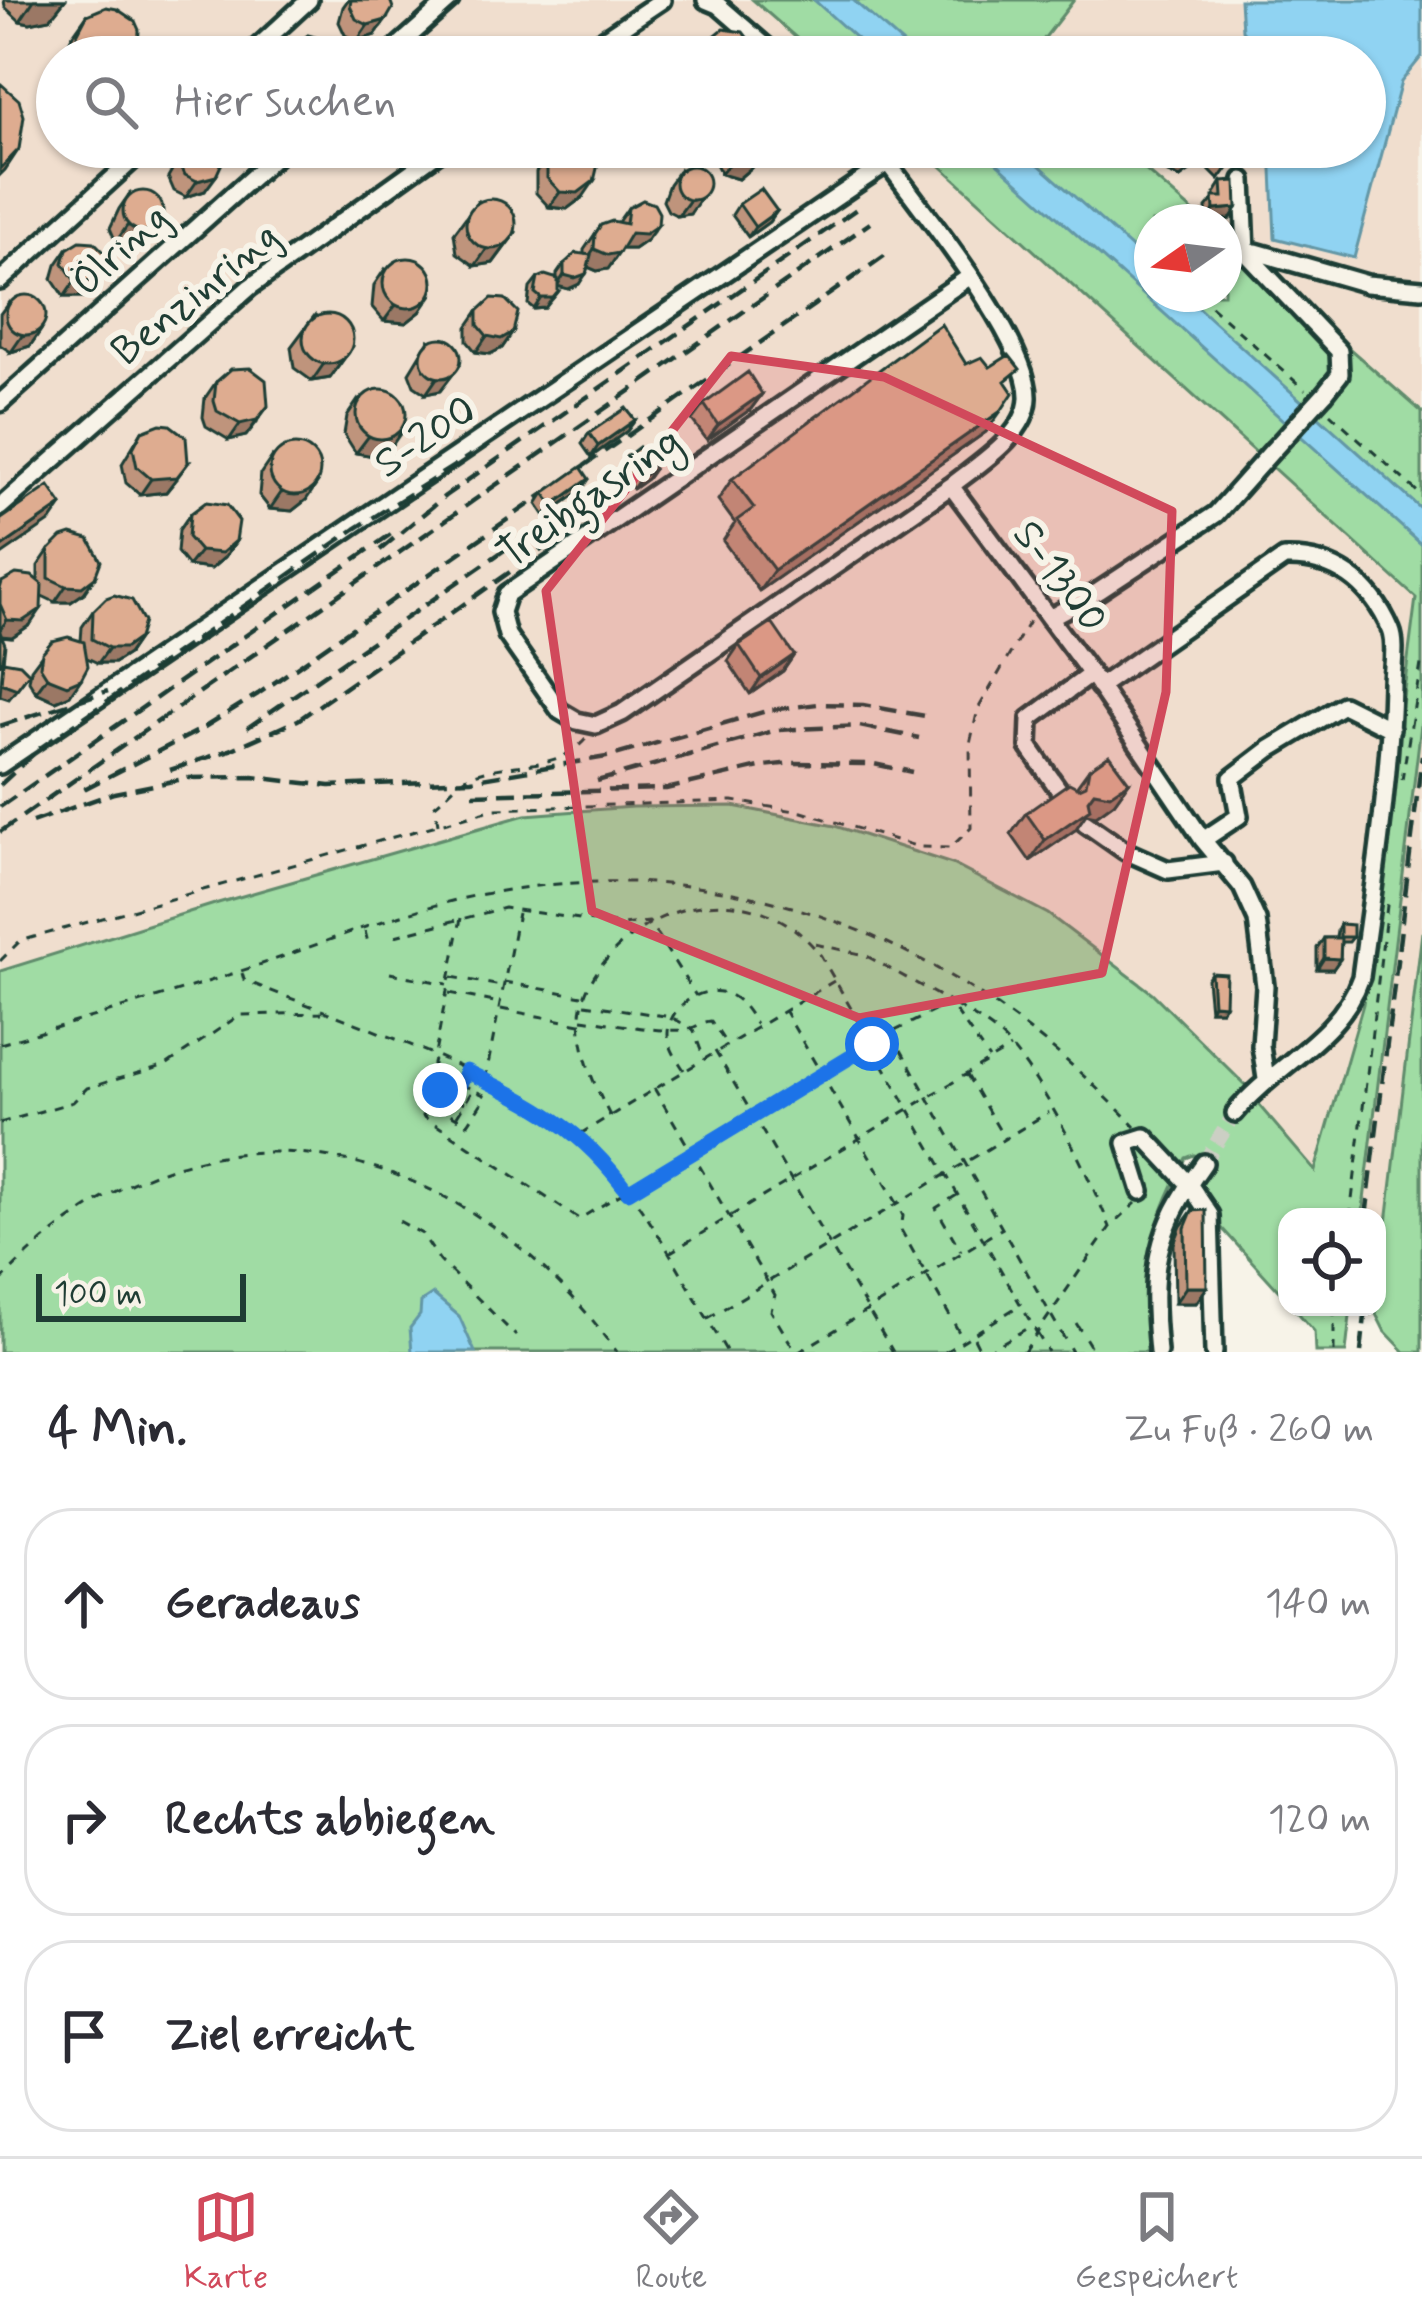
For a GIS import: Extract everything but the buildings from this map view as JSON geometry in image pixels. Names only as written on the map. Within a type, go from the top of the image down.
[{"type":"street","points":[[270,36],[309,0]]},
{"type":"street","points":[[410,36],[450,0]]},
{"type":"street","points":[[608,36],[662,0]]},
{"type":"street","points":[[706,0],[754,36]]},
{"type":"street","name":"Ölring","points":[[0,280],[124,168]]},
{"type":"street","name":"Ölring","points":[[0,403],[263,168]]},
{"type":"street","name":"Benzinring","points":[[0,507],[250,287],[417,168]]},
{"type":"street","name":"S-200","points":[[0,765],[880,168]]},
{"type":"street","points":[[596,725],[622,712],[951,486],[1012,434],[1029,401],[1021,357],[891,168]]},
{"type":"street","points":[[1044,612],[1099,591],[1216,514],[1340,374],[1339,351],[1246,253],[1244,180]]},
{"type":"street","points":[[1246,253],[1256,251],[1367,284],[1422,289]]},
{"type":"street","name":"Treibgasring","points":[[596,725],[577,722],[560,711],[507,635],[501,612],[507,594],[968,277]]},
{"type":"street","name":"S-1300","points":[[951,486],[1095,680],[1203,840],[1242,887],[1257,920],[1265,986],[1261,1046],[1266,1079]]},
{"type":"street","points":[[1064,797],[1029,748],[1030,719],[1284,558],[1314,557],[1346,572],[1371,597],[1393,633],[1391,729],[1354,997],[1302,1056],[1266,1079],[1235,1113]]},
{"type":"street","points":[[1203,840],[1239,816],[1232,778],[1270,748],[1343,705],[1391,729]]},
{"type":"street","points":[[1085,824],[1125,851],[1168,870],[1224,863]]},
{"type":"street","points":[[1141,1191],[1126,1143],[1144,1137],[1189,1184],[1210,1215],[1214,1352]]},
{"type":"street","points":[[1159,1352],[1154,1264],[1166,1226],[1204,1163]]},
{"type":"path","points":[[0,962],[20,940],[494,809],[733,801],[802,812],[919,847],[950,848],[971,828],[970,744],[977,709],[1044,612]]},
{"type":"path","points":[[1402,781],[1422,658]]},
{"type":"path","points":[[439,826],[435,805],[467,776],[558,760],[580,746],[596,725]]},
{"type":"path","points":[[0,1044],[482,895],[596,882],[709,890],[812,913],[881,937],[985,996],[1067,1057],[1144,1137]]},
{"type":"path","points":[[1351,1208],[1388,895]]},
{"type":"path","points":[[395,936],[504,908],[621,925],[714,903],[772,916],[811,943],[836,980],[1048,1352]]},
{"type":"path","points":[[484,1080],[518,911]]},
{"type":"path","points":[[461,918],[423,1115],[579,1219],[872,1044],[950,1003]]},
{"type":"path","points":[[649,922],[696,995]]},
{"type":"path","points":[[610,1116],[586,1064],[580,1022],[583,1000],[602,963],[649,922]]},
{"type":"path","points":[[364,929],[368,943]]},
{"type":"path","points":[[811,943],[865,955],[997,1033],[1051,1110],[1110,1227]]},
{"type":"path","points":[[241,971],[244,980],[466,1071],[579,1134],[628,1192],[727,1352]]},
{"type":"path","points":[[390,973],[449,985]]},
{"type":"path","points":[[451,976],[671,1017],[693,1029],[704,1057]]},
{"type":"path","points":[[579,1134],[836,980]]},
{"type":"path","points":[[447,993],[580,1022],[668,1030],[693,1029],[711,1021],[726,1044]]},
{"type":"path","points":[[684,1070],[670,1047],[668,1030],[671,1017],[696,995],[726,993],[757,1025]]},
{"type":"path","points":[[950,1003],[989,1059]]},
{"type":"path","points":[[784,1010],[897,1203],[903,1216],[901,1230],[964,1341]]},
{"type":"path","points":[[0,1123],[73,1102],[87,1088],[166,1065],[239,1015],[324,1012]]},
{"type":"path","points":[[891,1033],[1072,1352]]},
{"type":"path","points":[[667,1254],[1010,1048]]},
{"type":"path","points":[[716,1051],[893,1352]]},
{"type":"path","points":[[434,1058],[442,1076],[436,1106],[468,1124],[486,1096],[442,1076]]},
{"type":"path","points":[[460,1084],[466,1071]]},
{"type":"path","points":[[966,1073],[1004,1138]]},
{"type":"path","points":[[655,1088],[775,1295],[771,1311],[797,1352],[1001,1229]]},
{"type":"path","points":[[440,1090],[465,1103]]},
{"type":"path","points":[[456,1118],[472,1090]]},
{"type":"path","points":[[707,1319],[1051,1110]]},
{"type":"path","points":[[0,1282],[65,1220],[154,1172],[238,1153],[323,1154],[399,1176],[479,1218],[551,1276],[588,1313],[617,1352]]},
{"type":"path","points":[[1024,1352],[1110,1227],[1136,1204],[1141,1191]]},
{"type":"path","points":[[957,1195],[936,1208],[962,1252]]},
{"type":"path","points":[[399,1222],[422,1234],[440,1261],[516,1336]]},
{"type":"path","points":[[945,1352],[1021,1305]]},
{"type":"path","points":[[1334,1316],[1334,1352]]},
{"type":"path","points":[[1076,1323],[1094,1352]]},
{"type":"path","points":[[973,1335],[984,1352],[1032,1325]]},
{"type":"highlighted area","points":[[731,356],[884,377],[1172,511],[1166,692],[1102,973],[859,1018],[592,911],[546,591]]},
{"type":"shaded area","points":[[0,0],[753,0],[794,36],[36,36],[36,168],[944,168],[1416,598],[1363,1004],[1315,1172],[1257,1103],[1242,1119],[1229,1107],[1246,1087],[1152,993],[1105,956],[952,864],[835,826],[733,806],[525,815],[0,971]]},
{"type":"shaded area","points":[[1074,0],[1422,0],[1422,412],[1242,255],[1242,204],[1184,204],[1143,168],[1386,168],[1386,36],[1046,36]]},
{"type":"shaded area","points":[[1422,716],[1422,932],[1386,1230],[1386,1208],[1363,1208]]},
{"type":"green space","points":[[753,0],[1074,0],[1046,36],[794,36]]},
{"type":"green space","points":[[943,168],[1143,168],[1184,204],[1134,204],[1134,312],[1242,312],[1242,255],[1422,412],[1422,716],[1363,1208],[1278,1208],[1278,1290],[1210,1215],[1203,1198],[1202,1159],[1186,1158],[1150,1251],[1146,1298],[1152,1352],[0,1352],[0,971],[525,815],[733,806],[835,826],[952,864],[1048,914],[1152,993],[1246,1086],[1230,1108],[1242,1118],[1257,1103],[1315,1171],[1363,1004],[1416,598]]},
{"type":"green space","points":[[1422,932],[1422,1352],[1405,1352],[1377,1316],[1386,1316],[1386,1231]]},
{"type":"green space","points":[[1301,1316],[1350,1316],[1346,1352],[1315,1352],[1314,1331]]},
{"type":"water","points":[[814,0],[853,0],[894,36],[854,36]]},
{"type":"water","points":[[1240,0],[1422,0],[1422,56],[1401,82],[1386,138],[1386,36],[1247,36],[1242,30]]},
{"type":"water","points":[[1002,168],[1042,168],[1134,250],[1134,286]]},
{"type":"water","points":[[1272,168],[1378,168],[1354,258],[1275,238]]},
{"type":"water","points":[[1163,312],[1203,312],[1422,510],[1422,545]]},
{"type":"water","points":[[433,1294],[459,1316],[475,1352],[412,1352],[410,1328],[420,1315],[421,1302]]},
{"type":"tunnel","points":[[1204,1163],[1235,1113]]},
{"type":"railway","points":[[380,550],[445,496],[858,208]]},
{"type":"railway","points":[[0,832],[870,223]]},
{"type":"railway","points":[[84,789],[200,730],[258,694],[887,254]]},
{"type":"railway","points":[[0,785],[40,748],[355,529],[471,455]]},
{"type":"railway","points":[[0,807],[391,534]]},
{"type":"railway","points":[[247,728],[513,544]]},
{"type":"railway","points":[[170,770],[298,720],[550,544]]},
{"type":"railway","points":[[0,726],[108,691]]},
{"type":"railway","points":[[32,822],[114,793],[188,778],[253,777],[330,786],[471,780],[612,756],[770,710],[863,705],[925,716]]},
{"type":"railway","points":[[597,781],[777,730],[859,726],[919,738]]},
{"type":"railway","points":[[1367,1208],[1422,755]]},
{"type":"railway","points":[[473,794],[666,789],[791,763],[874,764],[912,772]]},
{"type":"railway","points":[[1361,1352],[1365,1316]]},
{"type":"route","points":[[440,1090],[442,1076],[460,1084],[466,1071],[537,1108],[579,1134],[628,1192],[872,1044]]}]
